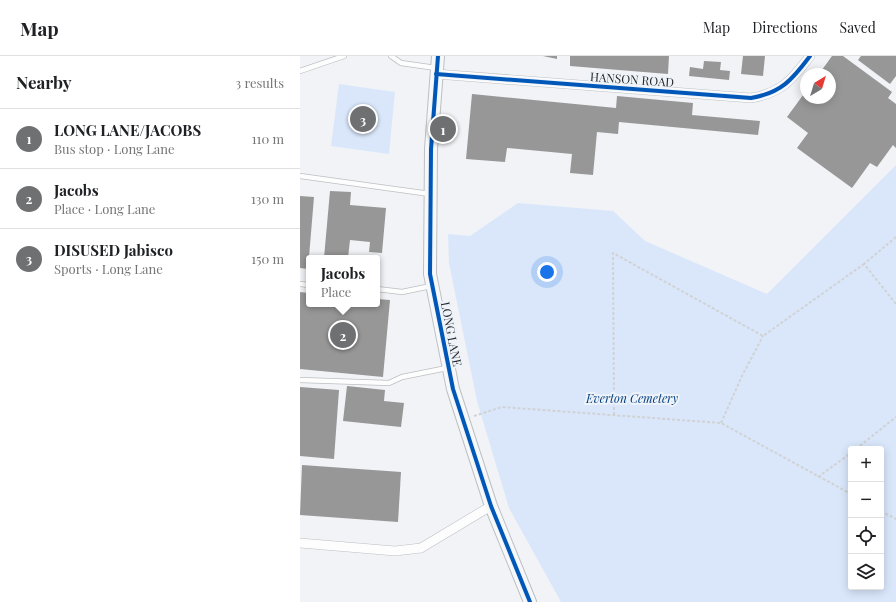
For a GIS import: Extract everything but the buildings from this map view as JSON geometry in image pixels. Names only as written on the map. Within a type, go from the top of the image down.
[{"type":"main road","name":"LONG LANE","points":[[437,66],[431,149],[430,274],[453,389],[490,506],[530,602]]},
{"type":"street","name":"HANSON ROAD","points":[[437,66],[751,98],[768,95],[786,84],[810,56]]},
{"type":"street","points":[[300,543],[395,551],[421,548],[490,506]]},
{"type":"lane","points":[[300,71],[344,56]]},
{"type":"lane","points":[[390,56],[401,63],[437,66]]},
{"type":"lane","points":[[300,176],[430,194]]},
{"type":"lane","points":[[380,289],[402,292],[433,286]]},
{"type":"lane","points":[[300,380],[389,383],[402,377],[449,368]]},
{"type":"path","points":[[722,423],[742,376],[763,336],[864,264],[896,237]]},
{"type":"path","points":[[614,415],[613,252],[763,336]]},
{"type":"path","points":[[864,264],[896,304]]},
{"type":"path","points":[[463,420],[502,407],[722,423],[848,492]]},
{"type":"path","points":[[860,446],[896,417]]},
{"type":"path","points":[[818,476],[848,455]]},
{"type":"path","points":[[884,513],[896,519]]},
{"type":"green space","points":[[339,84],[395,92],[389,154],[331,146]]},
{"type":"green space","name":"Everton Cemetery","points":[[896,165],[896,602],[561,602],[509,508],[477,401],[449,263],[448,234],[470,236],[518,203],[613,211],[645,241],[767,294]]},
{"type":"cycle path","points":[[438,56],[431,149],[430,274],[453,389],[491,506],[530,602]]},
{"type":"cycle path","points":[[436,74],[751,98],[761,96],[778,89],[791,79],[810,56]]},
{"type":"place","name":"DISUSED Jabisco","points":[[363,119]]},
{"type":"place","name":"LONG LANE/JACOBS","points":[[443,129]]},
{"type":"place","name":"Jacobs","points":[[343,335]]}]
